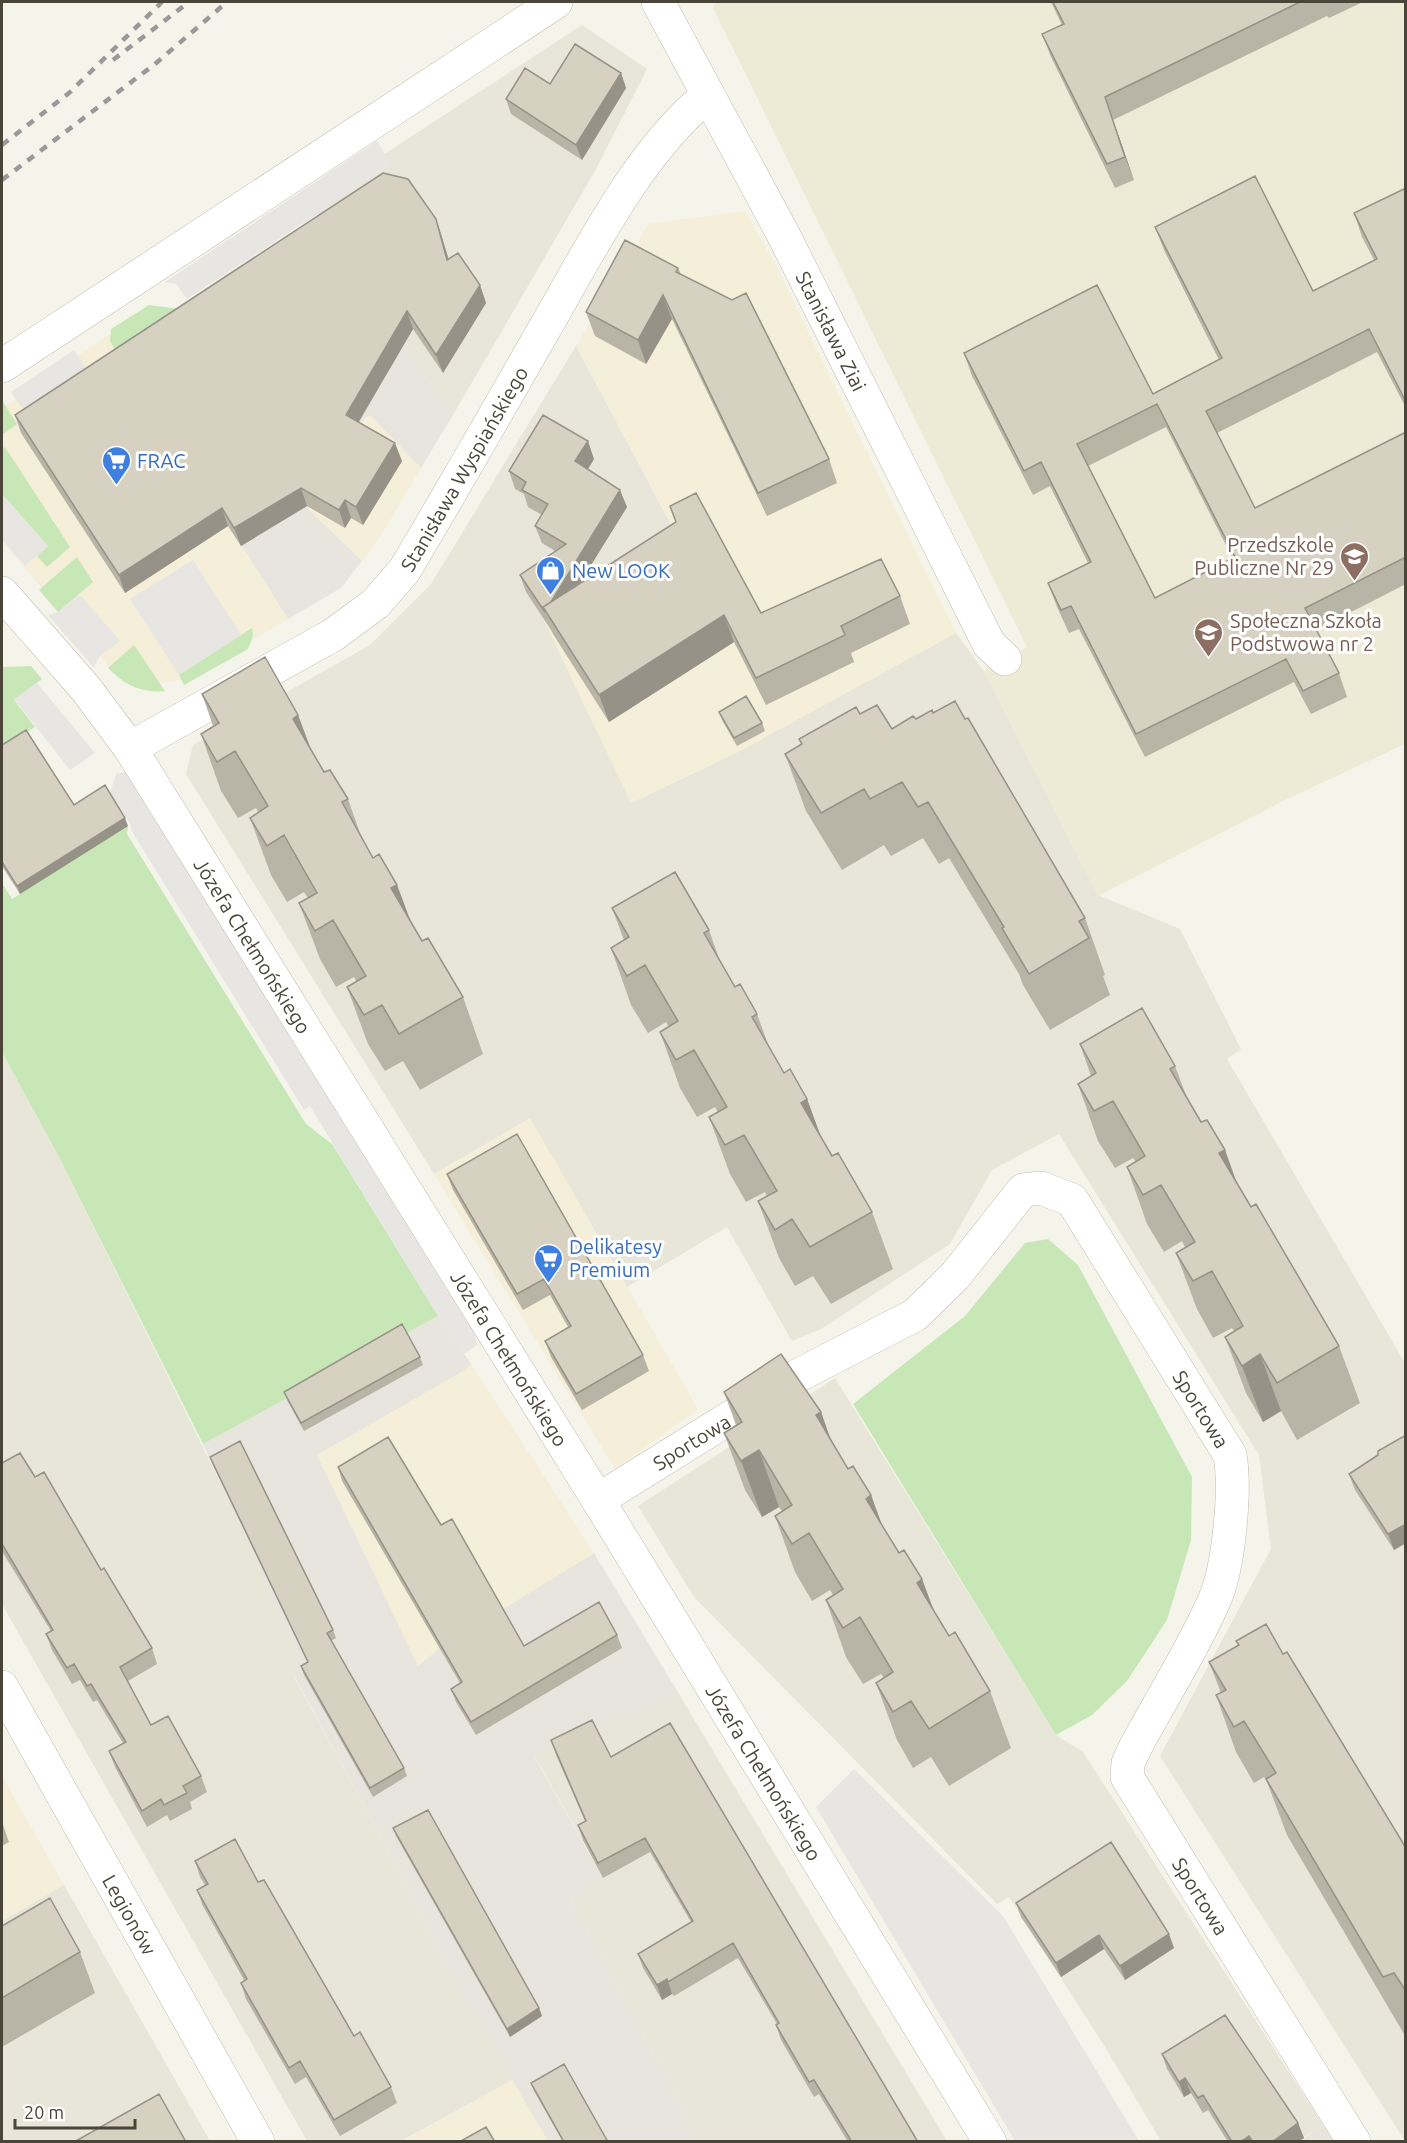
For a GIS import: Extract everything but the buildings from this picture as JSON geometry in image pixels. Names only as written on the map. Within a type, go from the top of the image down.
[{"type":"street","points":[[2,366],[556,2]]},
{"type":"street","name":"Stanisława Ziai","points":[[658,2],[782,232],[989,644],[1005,659]]},
{"type":"street","name":"Stanisława Wyspiańskiego","points":[[130,748],[333,635],[375,604],[397,579],[425,536],[572,279],[633,181],[686,113],[708,95]]},
{"type":"street","name":"Józefa Chełmońskiego","points":[[2,593],[86,689],[130,748],[598,1500],[990,2142]]},
{"type":"street","name":"Sportowa","points":[[598,1500],[797,1376],[915,1315],[955,1276],[1023,1190],[1041,1188],[1072,1200],[1159,1336],[1230,1455],[1234,1480],[1223,1562],[1215,1599],[1135,1748],[1128,1764],[1127,1777],[1354,2142]]},
{"type":"street","name":"Legionów","points":[[2,1687],[258,2142]]},
{"type":"shaded area","points":[[716,2],[1405,2],[1405,744],[1285,800],[1098,896],[984,671],[1027,647],[713,8]]},
{"type":"shaded area","points":[[582,25],[647,69],[596,169],[453,415],[377,308],[311,202]]},
{"type":"shaded area","points":[[377,141],[391,164],[316,215],[187,299],[176,284],[165,282]]},
{"type":"shaded area","points":[[745,211],[775,264],[956,633],[736,753],[631,803],[542,617],[675,531],[576,346],[648,224]]},
{"type":"shaded area","points":[[377,308],[453,415],[421,468],[370,415],[358,424],[308,509],[362,561],[341,588],[288,619],[128,364]]},
{"type":"shaded area","points":[[110,334],[288,619],[186,679],[147,685],[111,669],[2,541],[2,408]]},
{"type":"shaded area","points":[[576,346],[675,532],[631,803],[736,753],[956,633],[984,671],[1098,895],[1180,929],[1241,1049],[1227,1059],[1405,1363],[1405,2141],[1160,1756],[1271,1549],[1259,1455],[1059,1134],[992,1170],[950,1244],[821,1329],[792,1341],[727,1227],[627,1287],[530,1119],[434,1174],[186,774],[193,745],[370,645],[431,584]]},
{"type":"shaded area","points":[[74,350],[91,375],[28,416],[11,392]]},
{"type":"shaded area","points":[[370,415],[421,468],[382,534],[362,561],[308,509],[358,424]]},
{"type":"shaded area","points":[[2,494],[48,546],[25,566],[2,539]]},
{"type":"shaded area","points":[[193,560],[241,635],[179,675],[130,599]]},
{"type":"shaded area","points":[[80,595],[120,641],[99,657],[94,668],[48,615],[58,612]]},
{"type":"shaded area","points":[[37,683],[95,753],[70,770],[14,699]]},
{"type":"shaded area","points":[[125,772],[475,1335],[477,1345],[464,1354],[438,1316],[310,1106],[304,1110],[131,830],[131,825],[110,793],[116,774]]},
{"type":"shaded area","points":[[2,1052],[59,1157],[229,1500],[299,1656],[293,1675],[407,1885],[447,1967],[514,2079],[401,2141],[307,2141],[2,1604]]},
{"type":"shaded area","points":[[530,1118],[698,1409],[615,1469],[434,1174]]},
{"type":"shaded area","points":[[438,1316],[471,1364],[463,1371],[317,1455],[418,1666],[440,1648],[594,1553],[679,1694],[534,1756],[603,1878],[570,1898],[700,2141],[548,2141],[447,1967],[407,1885],[293,1674],[299,1656],[203,1444]]},
{"type":"shaded area","points":[[471,1364],[594,1553],[440,1648],[418,1667],[317,1455],[463,1371]]},
{"type":"shaded area","points":[[835,1378],[1056,1735],[1083,1752],[1323,2125],[1298,2141],[1161,2141],[1105,2047],[1009,1897],[997,1904],[694,1597],[638,1506]]},
{"type":"shaded area","points":[[679,1694],[947,2141],[700,2141],[570,1898],[603,1877],[534,1755]]},
{"type":"shaded area","points":[[854,1769],[1003,1916],[1139,2141],[1015,2141],[816,1807]]},
{"type":"shaded area","points":[[2,1776],[64,1885],[2,1921]]},
{"type":"shaded area","points":[[64,1885],[210,2141],[2,2141],[2,1921]]},
{"type":"shaded area","points":[[514,2079],[548,2141],[401,2142]]},
{"type":"shaded area","points":[[1323,2125],[1333,2141],[1298,2142]]},
{"type":"green space","points":[[149,305],[189,310],[125,366],[110,341],[111,329]]},
{"type":"green space","points":[[2,403],[17,424],[2,435]]},
{"type":"green space","points":[[5,447],[70,547],[47,567],[37,556],[48,546],[2,494],[2,449]]},
{"type":"green space","points":[[77,557],[93,582],[58,612],[39,590]]},
{"type":"green space","points":[[252,628],[253,636],[248,649],[184,685],[179,675]]},
{"type":"green space","points":[[134,645],[165,691],[148,691],[134,687],[120,679],[108,668]]},
{"type":"green space","points":[[31,666],[42,679],[14,700],[35,727],[2,748],[2,667]]},
{"type":"green space","points":[[128,826],[127,834],[306,1124],[333,1145],[438,1316],[203,1444],[59,1157],[2,1052],[2,883],[12,899]]},
{"type":"green space","points":[[1048,1239],[1078,1265],[1192,1477],[1191,1540],[1167,1620],[1127,1681],[1092,1715],[1056,1735],[853,1404],[965,1316],[1025,1243]]},
{"type":"railway","points":[[2,145],[69,93],[162,2]]},
{"type":"railway","points":[[113,60],[189,2]]},
{"type":"railway","points":[[2,180],[155,64],[227,2]]},
{"type":"place","name":"FRAC","points":[[116,486]]},
{"type":"place","name":"Przedszkole Publiczne Nr 29","points":[[1355,582]]},
{"type":"place","name":"New LOOK","points":[[551,596]]},
{"type":"place","name":"Społeczna Szkoła Podstwowa nr 2","points":[[1209,658]]},
{"type":"place","name":"Delikatesy Premium","points":[[548,1284]]}]
